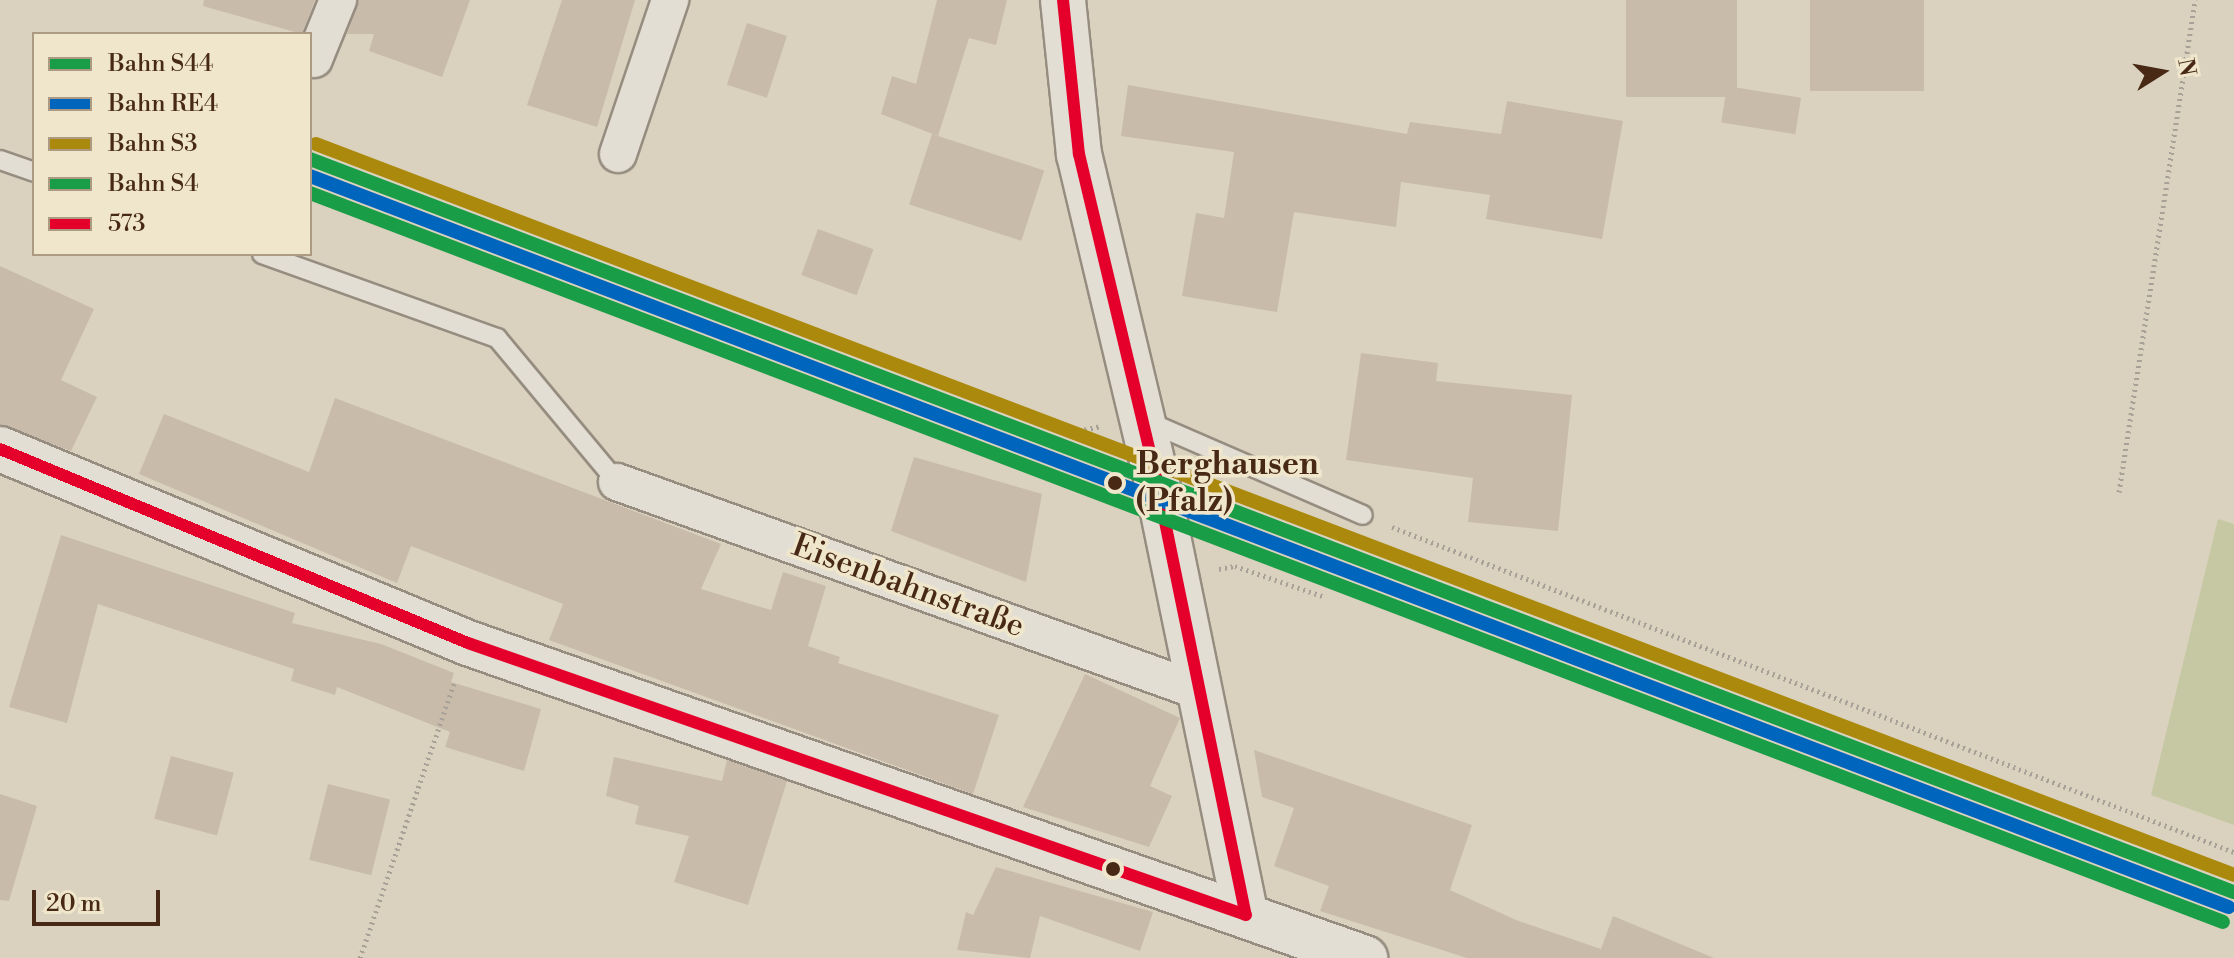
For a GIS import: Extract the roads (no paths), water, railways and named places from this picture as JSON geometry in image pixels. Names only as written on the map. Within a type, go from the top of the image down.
[{"type":"main road","points":[[1063,0],[1079,154],[1176,576],[1246,915]]},
{"type":"main road","points":[[0,449],[468,643],[1246,915],[1339,953]]},
{"type":"street","points":[[314,59],[338,0]]},
{"type":"street","points":[[618,154],[670,0]]},
{"type":"street","name":"Eisenbahnstraße","points":[[617,482],[1199,691]]},
{"type":"lane","points":[[0,160],[32,171]]},
{"type":"lane","points":[[268,256],[497,338],[617,482]]},
{"type":"lane","points":[[1141,417],[1178,440],[1363,515]]},
{"type":"rail line","name":"S3","points":[[316,144],[2234,875]]},
{"type":"rail line","name":"S44","points":[[312,160],[2234,892]]},
{"type":"rail line","name":"RE4","points":[[312,177],[2228,907]]},
{"type":"rail line","name":"S4","points":[[312,194],[2223,922]]},
{"type":"place","name":"Berghausen (Pfalz)","points":[[1115,483]]}]
